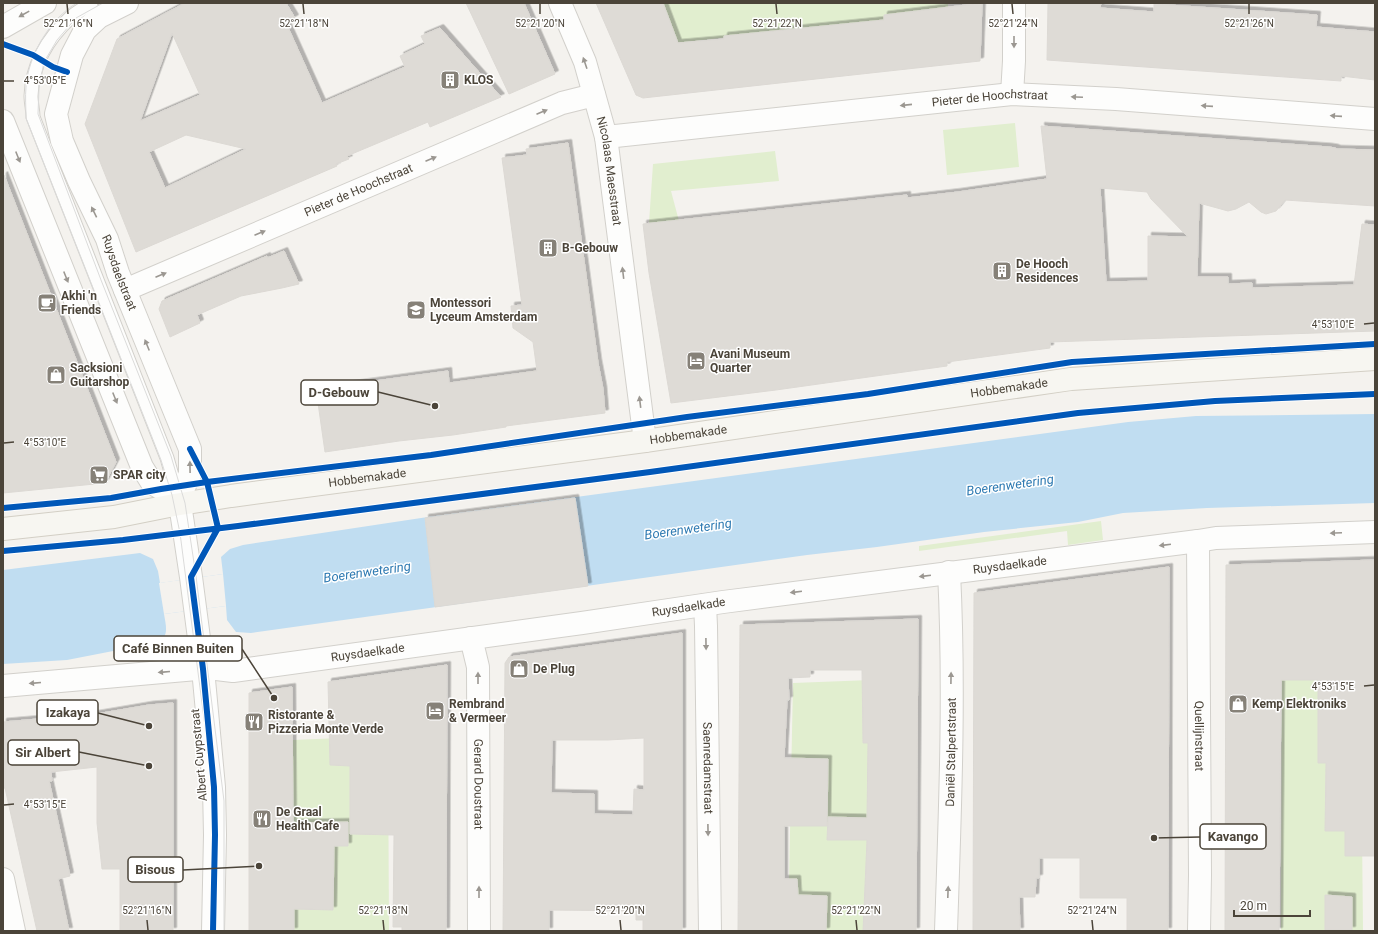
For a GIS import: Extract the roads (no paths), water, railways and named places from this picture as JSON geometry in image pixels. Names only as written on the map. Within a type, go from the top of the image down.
[{"type":"main road","name":"Hobbemakade","points":[[3,529],[114,517],[180,504],[246,494],[645,441],[1071,379],[1375,359]]},
{"type":"street","points":[[3,26],[45,3]]},
{"type":"street","name":"Ruysdaelstraat","points":[[127,3],[99,17],[86,30],[72,55],[56,114],[62,141],[79,181],[107,239],[125,290],[190,449],[190,474],[182,492],[180,504]]},
{"type":"street","name":"Nicolaas Maesstraat","points":[[560,3],[585,62],[606,137],[645,441]]},
{"type":"street","points":[[1012,94],[1014,61],[1014,3]]},
{"type":"street","name":"Pieter de Hoochstraat","points":[[606,137],[1012,94],[1116,99],[1375,119]]},
{"type":"street","name":"Pieter de Hoochstraat","points":[[125,290],[562,103],[594,95]]},
{"type":"street","points":[[3,121],[142,467],[152,483],[172,495],[180,504]]},
{"type":"street","name":"Albert Cuypstraat","points":[[180,504],[203,669],[214,787],[216,835],[213,931]]},
{"type":"street","name":"Ruysdaelkade","points":[[3,686],[208,668],[233,671],[705,605],[949,572],[1198,542],[1216,538],[1375,532]]},
{"type":"street","name":"Quellijnstraat","points":[[1198,542],[1199,931]]},
{"type":"street","name":"Daniël Stalpertstraat","points":[[946,931],[949,850],[952,630],[949,572]]},
{"type":"street","name":"Saenredamstraat","points":[[705,605],[710,931]]},
{"type":"street","name":"Gerard Doustraat","points":[[471,638],[478,667],[479,931]]},
{"type":"street","points":[[3,878],[14,931]]},
{"type":"lane","name":"Ruysdaelstraat","points":[[91,3],[72,16],[55,33],[39,59],[31,96],[33,117],[167,458],[180,504]]},
{"type":"water","name":"Boerenwetering","points":[[1375,414],[1375,503],[1207,508],[1123,513],[1078,522],[984,532],[807,555],[251,633],[236,632],[227,620],[226,606],[164,614],[166,633],[162,640],[153,647],[149,644],[67,660],[3,664],[3,570],[140,553],[153,559],[158,571],[160,583],[223,574],[221,557],[230,549],[243,545],[441,515],[436,516],[1128,422],[1196,416]]},
{"type":"tram line","points":[[77,3],[58,18],[42,39],[36,51],[28,75],[26,91],[26,118],[161,460],[172,495],[180,533],[214,796],[214,931]]},
{"type":"tram line","points":[[103,3],[76,18],[57,40],[44,62],[39,88],[38,114],[101,280],[171,456],[185,503],[196,576],[224,801],[224,931]]},
{"type":"place","name":"KLOS","points":[[450,80]]},
{"type":"place","name":"B-Gebouw","points":[[548,248]]},
{"type":"place","name":"De Hooch Residences","points":[[1002,271]]},
{"type":"place","name":"Akhi 'n Friends","points":[[47,303]]},
{"type":"place","name":"Montessori Lyceum Amsterdam","points":[[416,310]]},
{"type":"place","name":"Avani Museum Quarter","points":[[696,361]]},
{"type":"place","name":"Sacksioni Guitarshop","points":[[56,375]]},
{"type":"place","name":"D-Gebouw","points":[[435,406]]},
{"type":"place","name":"SPAR city","points":[[99,475]]},
{"type":"place","name":"De Plug","points":[[519,669]]},
{"type":"place","name":"Café Binnen Buiten","points":[[274,698]]},
{"type":"place","name":"Kemp Elektroniks","points":[[1238,704]]},
{"type":"place","name":"Rembrand & Vermeer","points":[[435,711]]},
{"type":"place","name":"Ristorante & Pizzeria Monte Verde","points":[[254,722]]},
{"type":"place","name":"Izakaya","points":[[149,726]]},
{"type":"place","name":"Sir Albert","points":[[149,766]]},
{"type":"place","name":"De Graal Health Cafe","points":[[262,819]]},
{"type":"place","name":"Kavango","points":[[1154,838]]},
{"type":"place","name":"Bisous","points":[[259,866]]}]
